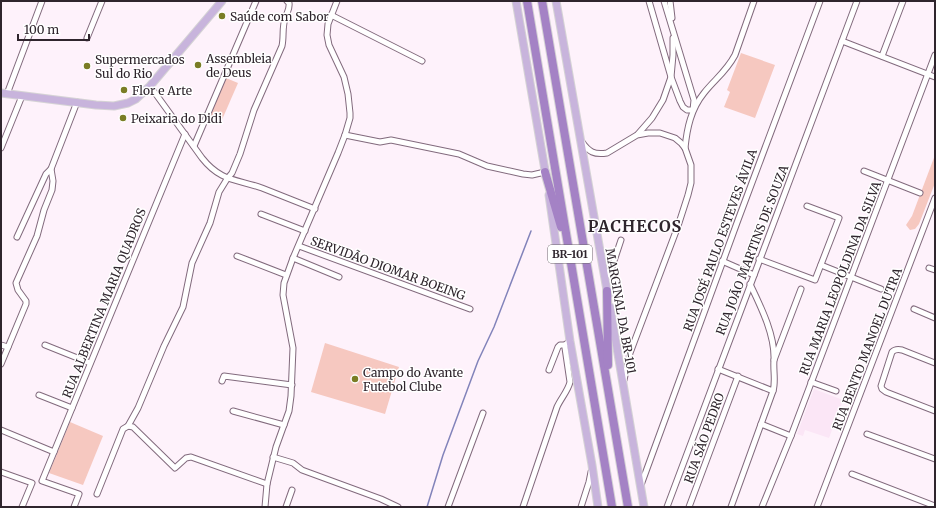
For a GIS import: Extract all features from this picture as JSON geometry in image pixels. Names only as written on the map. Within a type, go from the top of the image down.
[{"type":"highway","name":"BR-101","points":[[528,1],[612,507]]},
{"type":"highway","name":"BR-101","points":[[542,1],[628,507]]},
{"type":"highway","points":[[545,172],[573,272]]},
{"type":"highway","points":[[607,290],[609,392]]},
{"type":"main road","points":[[4,93],[114,106],[136,99],[150,86],[222,1]]},
{"type":"main road","points":[[516,1],[545,172],[568,343],[592,465],[598,507]]},
{"type":"main road","name":"MARGINAL DA BR-101","points":[[556,1],[644,507]]},
{"type":"street","points":[[4,93],[42,1]]},
{"type":"street","points":[[87,38],[102,1]]},
{"type":"street","points":[[194,146],[256,1]]},
{"type":"street","points":[[96,494],[123,429],[128,426],[138,408],[164,346],[183,307],[192,263],[210,223],[220,192],[227,178],[232,173],[240,154],[254,110],[282,46],[284,22],[290,8],[287,1]]},
{"type":"street","points":[[265,507],[267,484],[273,457],[290,408],[292,385],[293,348],[283,291],[284,283],[293,258],[345,135],[350,118],[347,89],[342,71],[328,40],[327,29],[337,1]]},
{"type":"street","points":[[649,1],[671,77],[680,101],[683,107],[687,110],[693,110]]},
{"type":"street","points":[[664,1],[694,100],[685,148]]},
{"type":"street","points":[[638,135],[663,100],[671,77],[673,31],[670,1]]},
{"type":"street","points":[[693,110],[704,93],[725,71],[731,62],[754,1]]},
{"type":"street","name":"RUA JOSÉ PAULO ESTEVES ÁVILA","points":[[640,486],[722,261],[820,1]]},
{"type":"street","name":"RUA JOÃO MARTINS DE SOUZA","points":[[667,507],[857,1]]},
{"type":"street","points":[[882,56],[903,1]]},
{"type":"street","points":[[331,15],[422,60]]},
{"type":"street","points":[[842,41],[935,77]]},
{"type":"street","name":"RUA MARIA LEOPOLDINA DA SILVA","points":[[762,507],[791,436],[935,55]]},
{"type":"street","points":[[672,66],[677,64],[684,66]]},
{"type":"street","points":[[150,86],[210,167],[227,178],[260,188],[315,209]]},
{"type":"street","points":[[1,148],[22,96]]},
{"type":"street","points":[[18,238],[46,174],[51,169],[78,102]]},
{"type":"street","points":[[646,124],[653,132]]},
{"type":"street","points":[[580,139],[590,152],[601,154],[606,153],[638,135],[648,132],[668,135],[680,139],[684,139],[686,137]]},
{"type":"street","name":"RUA ALBERTINA MARIA QUADROS","points":[[74,507],[80,494],[42,481],[185,134]]},
{"type":"street","points":[[345,135],[380,142],[391,140],[451,153],[487,166],[523,174],[537,174],[545,172]]},
{"type":"street","points":[[623,385],[630,353],[678,226],[691,183],[691,165],[685,148],[675,138]]},
{"type":"street","points":[[1,364],[26,304],[18,290],[16,283],[37,236],[44,210],[52,190],[53,181],[51,169]]},
{"type":"street","points":[[864,171],[920,193]]},
{"type":"street","name":"RUA BENTO MANOEL DUTRA","points":[[817,507],[935,198]]},
{"type":"street","points":[[760,260],[815,280],[824,266],[838,218],[807,206]]},
{"type":"street","points":[[261,214],[305,231]]},
{"type":"street","points":[[605,278],[612,267],[621,240]]},
{"type":"street","name":"SERVIDÃO DIOMAR BOEING","points":[[299,246],[470,309]]},
{"type":"street","points":[[237,256],[286,275]]},
{"type":"street","points":[[293,258],[339,277]]},
{"type":"street","points":[[722,261],[754,274]]},
{"type":"street","points":[[824,266],[881,290]]},
{"type":"street","points":[[929,268],[935,270]]},
{"type":"street","points":[[731,507],[773,391],[775,381],[773,369],[774,347],[765,317],[750,284]]},
{"type":"street","points":[[774,360],[801,289]]},
{"type":"street","points":[[914,309],[935,318]]},
{"type":"street","points":[[549,370],[558,347],[568,343]]},
{"type":"street","points":[[523,507],[557,406],[569,386],[570,382],[564,348],[568,343]]},
{"type":"street","points":[[1,345],[8,347]]},
{"type":"street","points":[[45,345],[90,363]]},
{"type":"street","points":[[935,363],[902,350],[897,350],[892,352],[881,383],[882,389],[886,392],[935,411]]},
{"type":"street","points":[[718,368],[773,391]]},
{"type":"street","points":[[222,381],[224,376],[292,385]]},
{"type":"street","name":"RUA SÃO PEDRO","points":[[690,507],[738,376]]},
{"type":"street","points":[[811,382],[836,391]]},
{"type":"street","points":[[39,395],[72,408]]},
{"type":"street","points":[[233,411],[284,425]]},
{"type":"street","points":[[448,507],[483,413]]},
{"type":"street","points":[[761,424],[791,436]]},
{"type":"street","points":[[128,426],[133,427],[175,468],[186,458],[191,457],[267,484]]},
{"type":"street","points":[[1,430],[54,452]]},
{"type":"street","points":[[867,434],[935,460]]},
{"type":"street","points":[[273,457],[293,463],[302,470],[381,499],[398,507]]},
{"type":"street","points":[[581,507],[589,482],[592,465]]},
{"type":"street","points":[[1,472],[32,483],[22,507]]},
{"type":"street","points":[[852,474],[935,506]]},
{"type":"street","points":[[286,507],[292,490]]},
{"type":"shaded area","points":[[741,53],[775,65],[755,118],[724,107],[730,92],[727,90]]},
{"type":"shaded area","points":[[226,78],[238,83],[221,122],[209,117]]},
{"type":"shaded area","points":[[935,155],[935,183],[919,224],[915,229],[910,230],[906,225],[912,216]]},
{"type":"shaded area","name":"Campo do Avante Futebol Clube","points":[[325,343],[399,367],[385,414],[311,392]]},
{"type":"shaded area","points":[[814,389],[843,400],[829,438],[805,430],[803,436],[797,434]]},
{"type":"shaded area","points":[[70,422],[103,436],[83,485],[49,473]]},
{"type":"waterway","points":[[427,507],[443,455],[478,361],[494,327],[531,231]]},
{"type":"place","name":"Saúde com Sabor","points":[[222,16]]},
{"type":"place","name":"Assembleia de Deus","points":[[198,65]]},
{"type":"place","name":"Supermercados Sul do Rio","points":[[87,66]]},
{"type":"place","name":"Flor e Arte","points":[[124,90]]},
{"type":"place","name":"Peixaria do Didi","points":[[123,118]]},
{"type":"place","name":"Campo do Avante Futebol Clube","points":[[355,379]]},
{"type":"district","name":"PACHECOS","points":[[635,226]]}]
